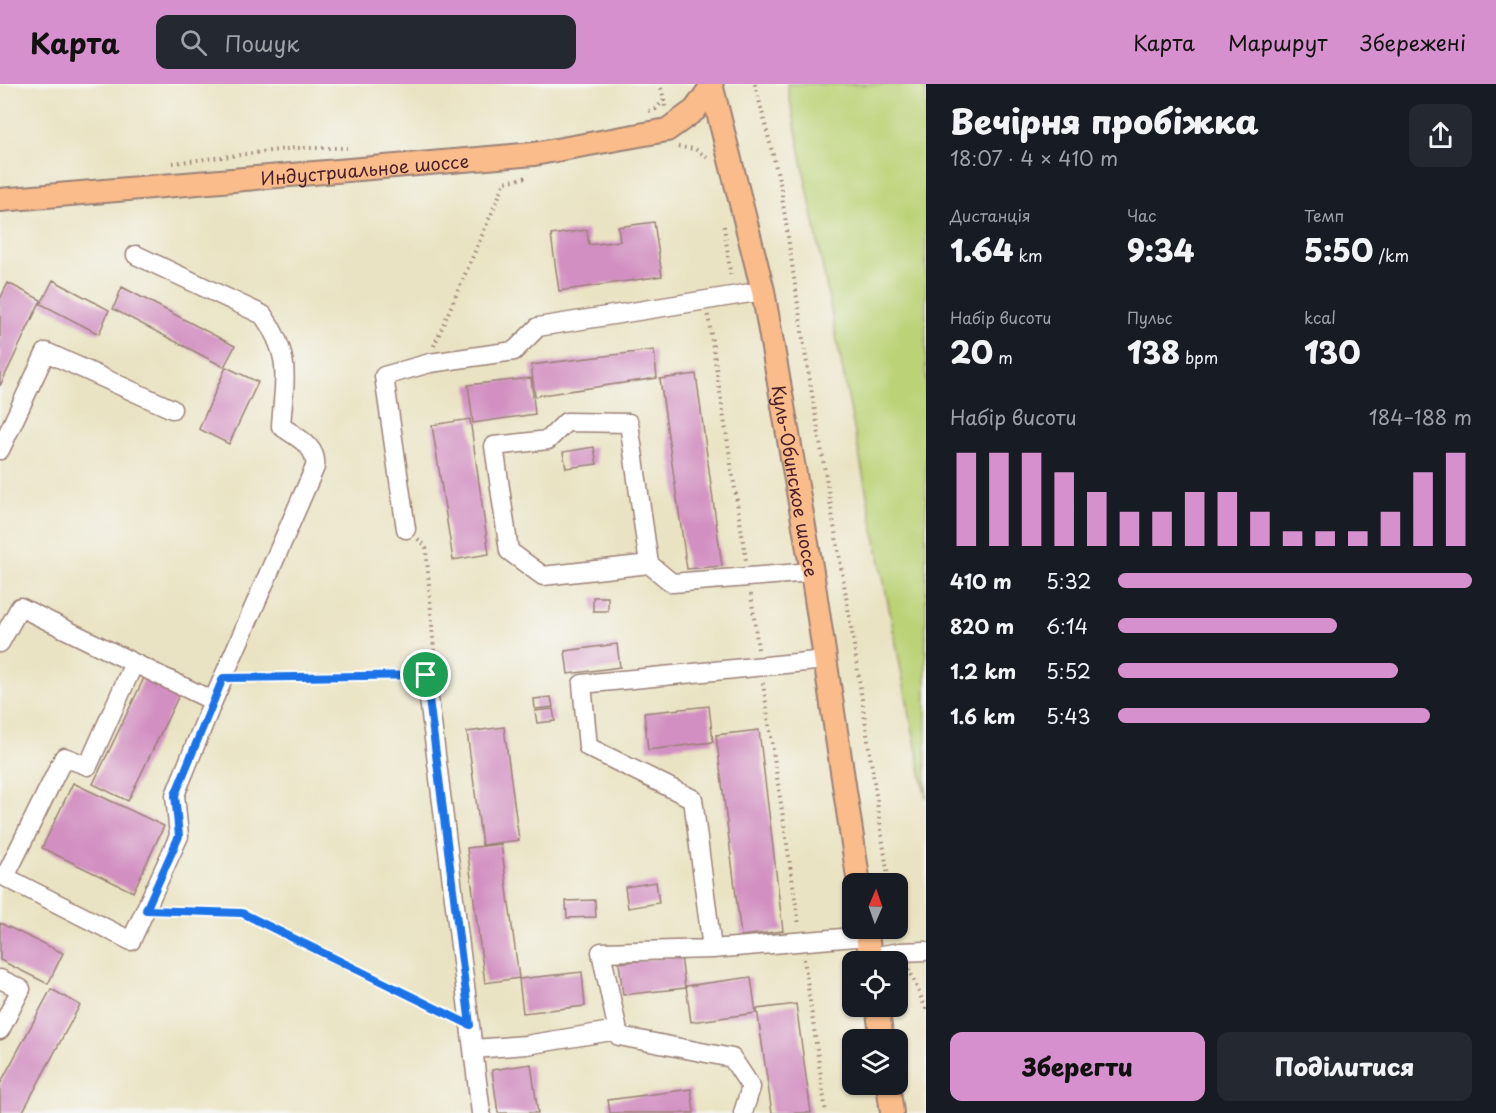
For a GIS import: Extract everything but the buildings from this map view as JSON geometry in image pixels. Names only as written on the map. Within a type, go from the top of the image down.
[{"type":"main road","name":"Индустриальное шоссе","points":[[0,200],[534,154],[667,130],[695,110],[711,86]]},
{"type":"main road","name":"Куль-Обинское шоссе","points":[[711,86],[763,291],[812,573],[857,873]]},
{"type":"main road","points":[[890,1095],[892,1113]]},
{"type":"street","points":[[134,663],[88,766],[64,757],[2,876],[131,941],[179,836],[175,795],[213,701],[311,476],[316,458],[312,448],[281,426],[287,381],[283,356],[273,329],[263,315],[136,255]]},
{"type":"street","points":[[406,529],[384,376],[427,364],[514,351],[538,327],[763,291]]},
{"type":"street","points":[[0,450],[45,352],[172,409]]},
{"type":"street","points":[[649,564],[543,576],[509,551],[494,446],[548,440],[566,422],[629,423],[649,564],[672,583],[812,573]]},
{"type":"street","points":[[0,643],[20,607],[213,701]]},
{"type":"street","points":[[712,949],[693,799],[588,747],[582,684],[826,660]]},
{"type":"street","points":[[426,675],[481,1113]]},
{"type":"street","points":[[743,1113],[751,1087],[732,1058],[619,1036],[601,952],[712,949],[801,942],[868,946],[902,952],[926,951]]},
{"type":"street","points":[[0,979],[21,989],[0,1030]]},
{"type":"street","points":[[473,1049],[526,1045],[618,1030]]},
{"type":"path","points":[[646,111],[656,109],[664,99],[660,84]]},
{"type":"path","points":[[755,84],[780,183],[805,352],[853,638],[887,873]]},
{"type":"path","points":[[667,130],[671,146],[695,149],[716,163]]},
{"type":"path","points":[[168,163],[295,148],[349,148]]},
{"type":"path","points":[[427,364],[505,182],[538,174]]},
{"type":"path","points":[[723,221],[732,290],[706,300],[826,1113]]},
{"type":"path","points":[[223,678],[426,675],[434,651],[426,546],[406,529]]},
{"type":"path","points":[[146,910],[242,913],[470,1025]]},
{"type":"green space","points":[[787,84],[926,84],[926,798]]},
{"type":"route","points":[[426,675],[470,1025],[242,913],[146,910],[179,836],[175,795],[223,678],[426,675]]}]
